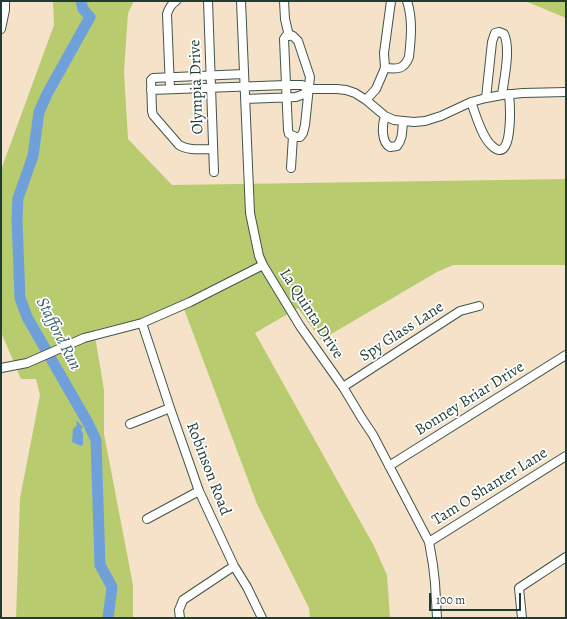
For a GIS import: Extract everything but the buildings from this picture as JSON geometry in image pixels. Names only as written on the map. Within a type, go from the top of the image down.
[{"type":"street","points":[[1,29],[5,10],[5,1]]},
{"type":"street","points":[[170,89],[167,14],[172,3],[176,1]]},
{"type":"street","name":"Olympia Drive","points":[[208,1],[214,172]]},
{"type":"street","name":"La Quinta Drive","points":[[241,1],[250,213],[259,256],[263,266],[300,326],[343,387],[373,435],[429,542],[435,583],[437,618]]},
{"type":"street","points":[[284,1],[290,35],[298,41],[310,77],[305,125],[303,133],[300,137],[289,134],[288,130],[284,39],[286,36],[290,35]]},
{"type":"street","points":[[366,100],[376,89],[385,68],[385,46],[391,1]]},
{"type":"street","points":[[385,68],[401,68],[407,62],[409,57],[411,19],[407,1]]},
{"type":"street","points":[[471,102],[483,134],[490,144],[499,150],[505,147],[509,136],[511,120],[506,95],[506,36],[499,32],[495,33],[492,42],[486,98]]},
{"type":"street","points":[[214,149],[190,150],[178,145],[152,111],[151,80],[153,78],[244,74]]},
{"type":"street","points":[[151,90],[286,85],[302,85],[309,89],[346,90],[355,93],[366,100],[385,116],[394,120],[414,122],[434,119],[471,102],[486,98],[506,95],[566,92]]},
{"type":"street","points":[[245,99],[296,97],[304,94],[309,89]]},
{"type":"street","points":[[385,116],[383,122],[384,136],[386,145],[390,148],[396,146],[401,140],[403,121]]},
{"type":"street","points":[[291,168],[293,136]]},
{"type":"street","points":[[1,368],[27,362],[84,338],[142,323],[190,302],[263,266]]},
{"type":"street","name":"Spy Glass Lane","points":[[343,387],[460,311],[479,306]]},
{"type":"street","name":"Robinson Road","points":[[142,323],[170,408],[200,491],[234,566],[247,587],[262,618]]},
{"type":"street","name":"Bonney Briar Drive","points":[[389,466],[566,355]]},
{"type":"street","points":[[130,424],[170,408]]},
{"type":"street","name":"Tam O Shanter Lane","points":[[429,542],[566,456]]},
{"type":"street","points":[[147,519],[200,491]]},
{"type":"street","points":[[522,618],[519,588],[566,556]]},
{"type":"street","points":[[180,618],[179,610],[183,600],[234,566]]},
{"type":"green space","points":[[53,1],[134,1],[128,13],[124,72],[128,139],[172,185],[566,179],[566,265],[453,265],[437,272],[321,340],[298,308],[255,333],[374,546],[387,575],[390,618],[310,618],[309,608],[257,504],[181,301],[140,319],[94,330],[104,390],[104,434],[133,585],[133,618],[16,618],[20,498],[40,395],[36,379],[21,379],[1,332],[1,170],[54,25]]},
{"type":"green space","points":[[525,1],[566,1],[566,18]]},
{"type":"water","points":[[77,421],[83,427],[81,430],[83,433],[83,445],[81,446],[72,442],[73,429],[77,425]]},
{"type":"waterway","name":"Stafford Run","points":[[81,1],[83,9],[90,17],[47,94],[39,112],[33,156],[18,198],[17,219],[20,298],[27,317],[88,423],[96,440],[100,565],[112,587],[108,618]]}]
